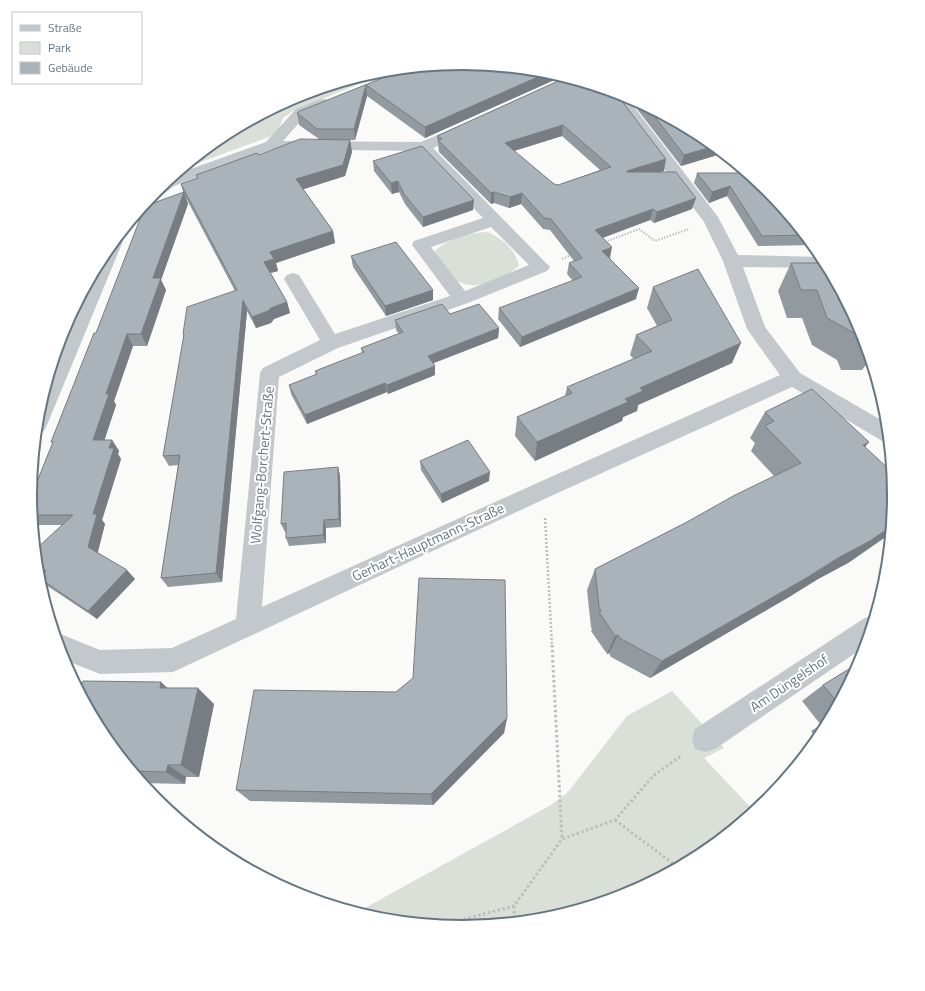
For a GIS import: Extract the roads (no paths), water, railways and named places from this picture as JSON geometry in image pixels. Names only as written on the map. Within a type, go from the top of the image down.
[{"type":"street","points":[[271,145],[301,112],[336,98]]},
{"type":"street","points":[[622,101],[712,220],[732,261],[756,329],[793,378],[883,431]]},
{"type":"street","points":[[179,179],[271,145],[423,147],[480,121]]},
{"type":"street","points":[[423,147],[494,220],[420,245],[462,299]]},
{"type":"street","name":"Wolfgang-Borchert-Straße","points":[[248,625],[270,373],[331,343],[462,299],[541,267],[494,220]]},
{"type":"street","points":[[732,261],[818,263]]},
{"type":"street","points":[[48,400],[104,267]]},
{"type":"street","points":[[293,279],[331,343]]},
{"type":"street","name":"Gerhart-Hauptmann-Straße","points":[[66,648],[100,662],[173,660],[543,490],[793,378]]},
{"type":"street","name":"Am Düngelshof","points":[[705,739],[865,632]]}]
